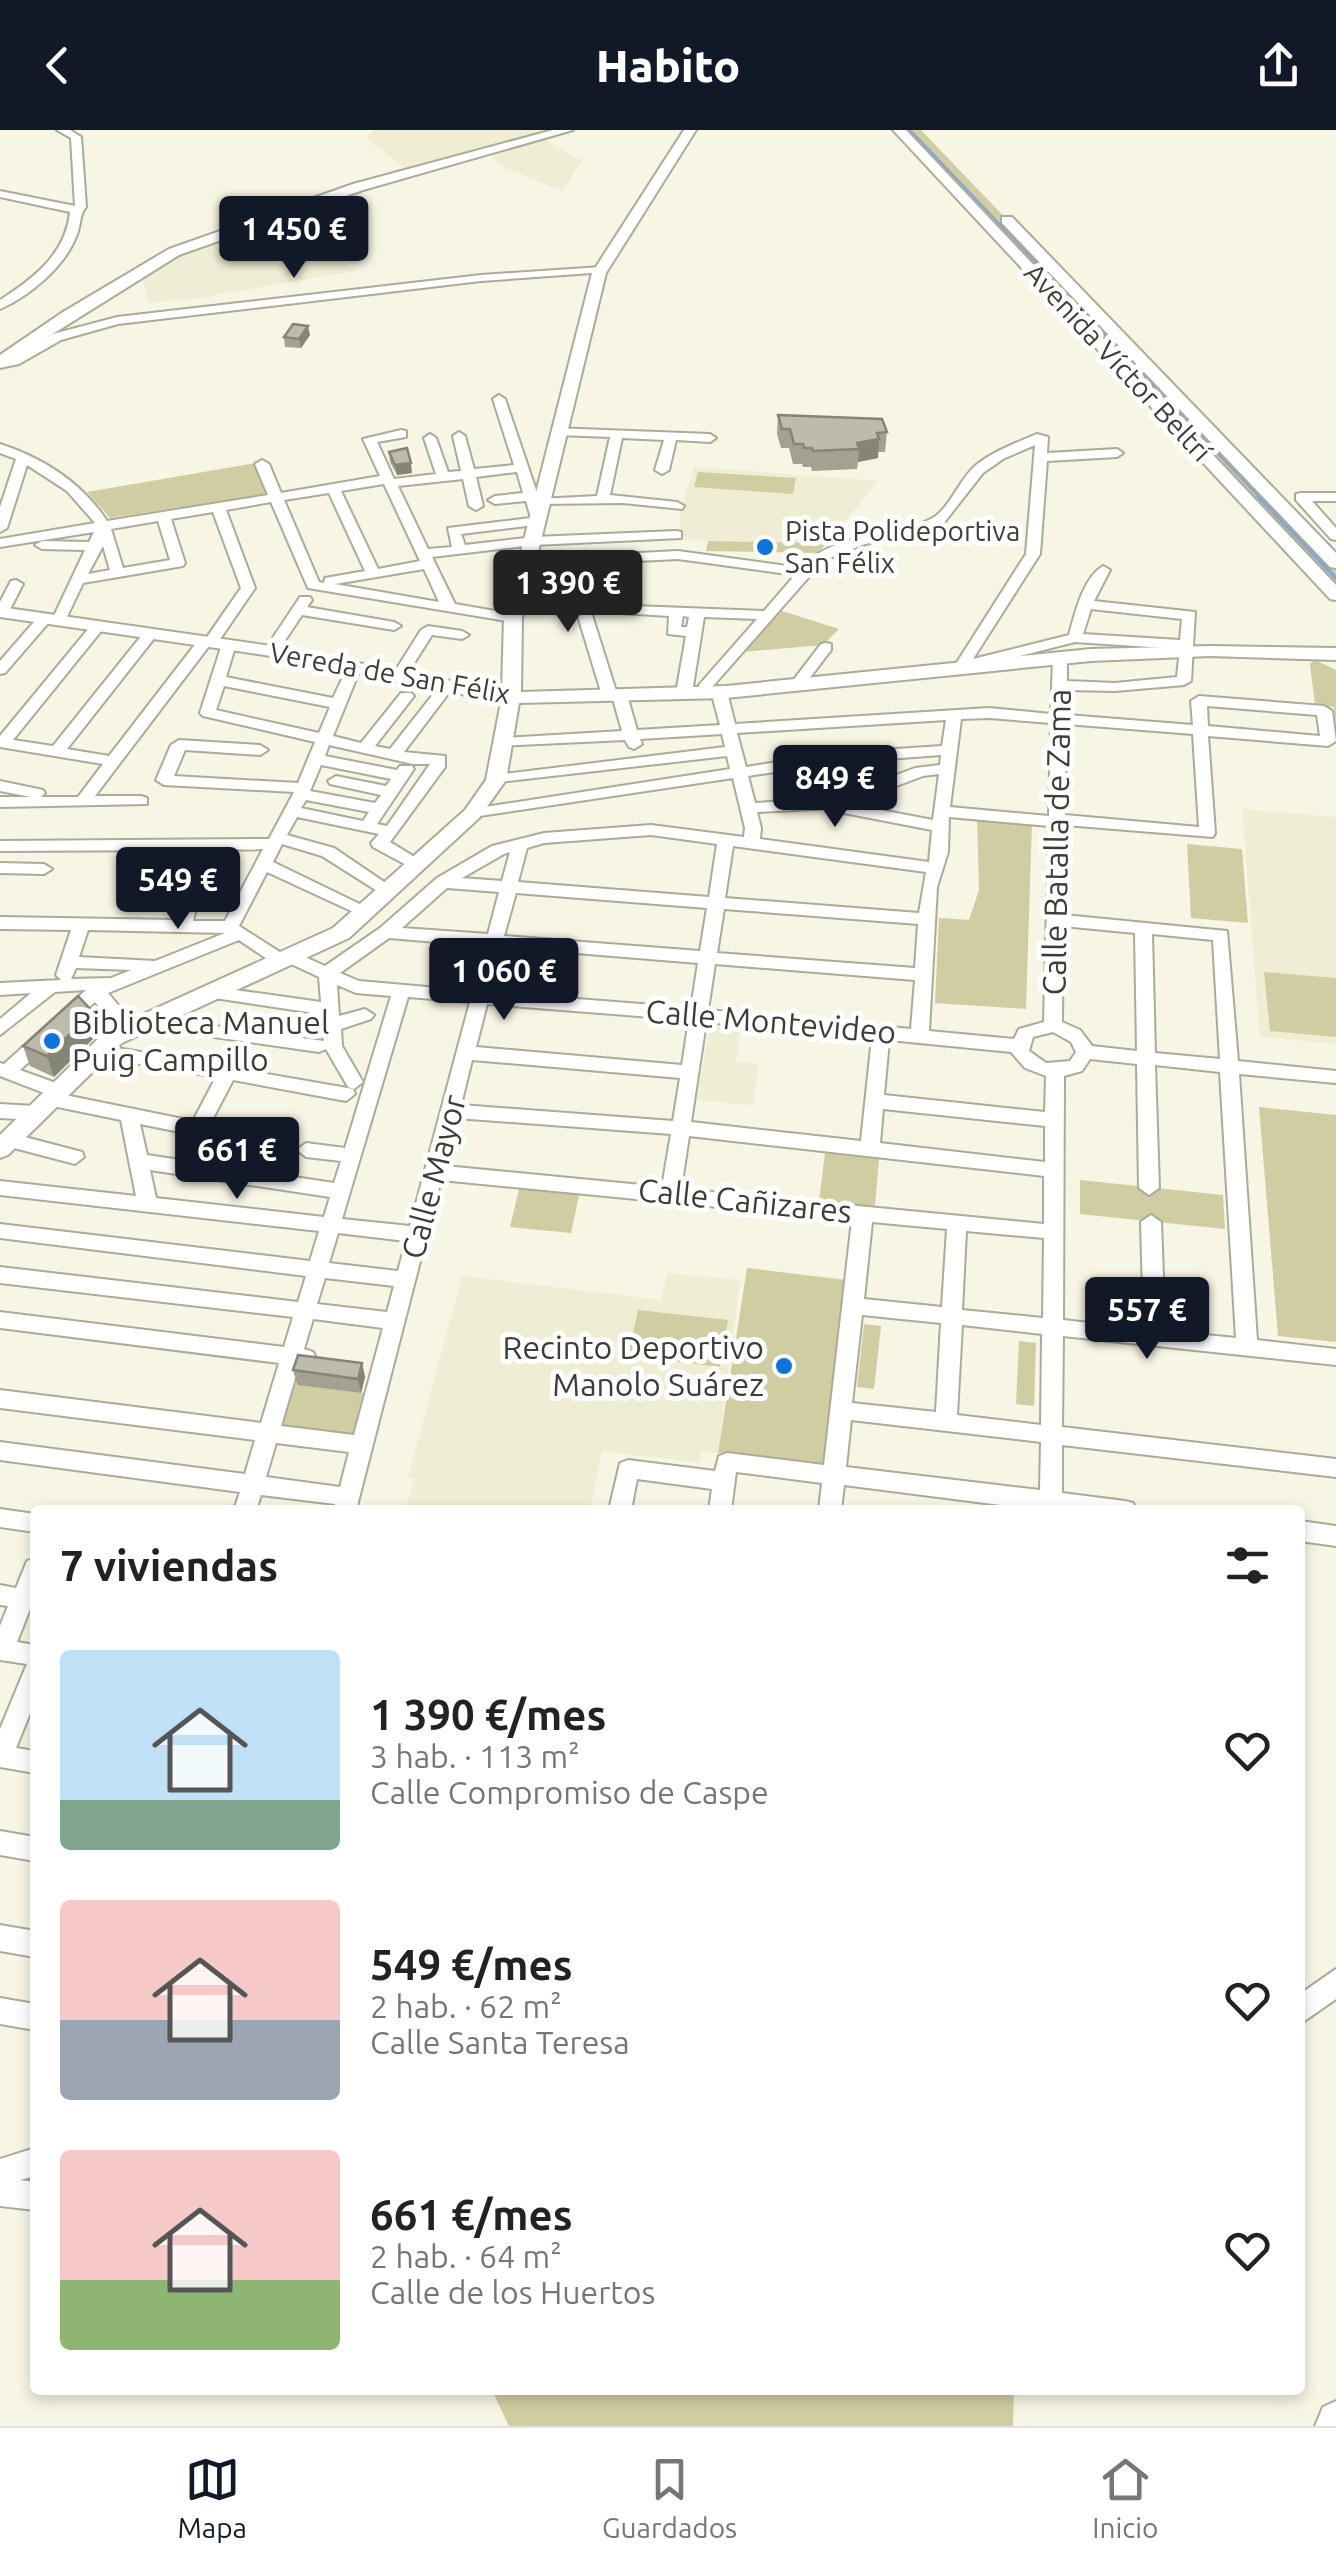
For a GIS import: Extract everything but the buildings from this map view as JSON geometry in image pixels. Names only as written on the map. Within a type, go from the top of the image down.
[{"type":"main road","points":[[0,363],[68,315],[174,252],[375,182],[567,130]]},
{"type":"main road","points":[[6,1146],[55,1093],[135,1025],[342,933],[472,814],[496,780],[511,698],[513,618],[539,521],[537,499],[550,464],[601,270],[690,130]]},
{"type":"main road","name":"Avenida Víctor Beltrí","points":[[899,130],[1336,595]]},
{"type":"main road","name":"Avenida Víctor Beltrí","points":[[921,130],[1336,562]]},
{"type":"main road","name":"Vereda de San Félix","points":[[1,612],[271,651],[511,698],[713,692],[1185,648],[1336,654]]},
{"type":"main road","points":[[1283,652],[1336,670]]},
{"type":"street","points":[[0,305],[50,270],[76,220],[80,207],[79,148],[76,137],[62,130]]},
{"type":"street","points":[[0,194],[76,210]]},
{"type":"street","points":[[0,363],[16,361],[57,337],[117,321],[482,278],[601,270]]},
{"type":"street","points":[[498,399],[521,467],[537,499]]},
{"type":"street","points":[[558,431],[710,438]]},
{"type":"street","points":[[401,434],[369,440],[449,608]]},
{"type":"street","points":[[603,499],[617,434]]},
{"type":"street","points":[[460,436],[476,506]]},
{"type":"street","points":[[662,470],[671,436]]},
{"type":"street","points":[[751,842],[753,828],[734,750],[713,692],[706,684],[804,572],[830,551],[938,522],[978,470],[1042,436],[1032,554],[961,667]]},
{"type":"street","points":[[430,438],[443,476]]},
{"type":"street","points":[[0,448],[66,481],[83,496],[103,526],[118,573]]},
{"type":"street","points":[[1040,456],[1117,453]]},
{"type":"street","points":[[437,458],[464,455]]},
{"type":"street","points":[[0,528],[23,457]]},
{"type":"street","points":[[262,464],[313,584],[271,651]]},
{"type":"street","points":[[0,543],[332,488],[550,464]]},
{"type":"street","points":[[332,488],[373,574]]},
{"type":"street","points":[[1335,534],[1300,497],[1336,497]]},
{"type":"street","points":[[494,500],[603,499],[677,506]]},
{"type":"street","points":[[82,802],[215,642],[248,588],[218,507]]},
{"type":"street","points":[[81,579],[178,563],[163,516]]},
{"type":"street","points":[[459,548],[453,531],[539,521]]},
{"type":"street","points":[[0,670],[52,619],[81,579],[103,526]]},
{"type":"street","points":[[313,584],[373,574],[459,548],[676,535]]},
{"type":"street","points":[[0,543],[96,546]]},
{"type":"street","points":[[526,562],[678,556],[804,572]]},
{"type":"street","points":[[568,560],[647,789]]},
{"type":"street","points":[[1075,638],[1084,604],[1103,570]]},
{"type":"street","points":[[1,612],[16,584]]},
{"type":"street","points":[[313,584],[513,618]]},
{"type":"street","points":[[577,590],[629,588],[626,610],[768,616]]},
{"type":"street","points":[[1060,684],[1114,687],[1184,681],[1190,614],[1084,604]]},
{"type":"street","points":[[300,610],[394,626]]},
{"type":"street","points":[[677,612],[673,631],[694,632]]},
{"type":"street","points":[[684,693],[697,613]]},
{"type":"street","points":[[99,626],[1,742],[113,762]]},
{"type":"street","points":[[399,676],[428,630],[462,635]]},
{"type":"street","points":[[56,752],[151,633]]},
{"type":"street","name":"Vereda de San Félix","points":[[961,667],[1075,638],[1185,648]]},
{"type":"street","points":[[215,642],[218,680],[208,713],[413,759],[439,759],[437,768],[391,832],[379,842],[418,864]]},
{"type":"street","points":[[797,685],[826,648]]},
{"type":"street","name":"Calle Batalla de Zama","points":[[1053,1026],[1060,658]]},
{"type":"street","points":[[274,1144],[60,1101],[55,1093],[3,1070],[96,991],[234,931],[263,864],[302,791],[354,667]]},
{"type":"street","points":[[218,680],[339,704]]},
{"type":"street","points":[[394,754],[448,686]]},
{"type":"street","points":[[365,748],[406,696]]},
{"type":"street","points":[[503,742],[989,713],[1201,730],[1328,741],[1324,711],[1199,702],[1201,730],[1207,832],[1056,820],[941,818],[844,808],[836,803]]},
{"type":"street","points":[[748,808],[836,803],[941,769],[949,750],[954,715]]},
{"type":"street","points":[[247,785],[268,726]]},
{"type":"street","points":[[260,750],[179,745],[164,780],[302,791],[379,809]]},
{"type":"street","points":[[496,780],[734,750]]},
{"type":"street","points":[[920,1036],[926,920],[937,868],[945,790],[941,769],[927,750]]},
{"type":"street","points":[[472,814],[834,758],[949,750]]},
{"type":"street","points":[[316,759],[402,776]]},
{"type":"street","points":[[368,826],[413,759]]},
{"type":"street","points":[[336,781],[390,792]]},
{"type":"street","points":[[0,786],[82,802]]},
{"type":"street","points":[[0,802],[141,801]]},
{"type":"street","points":[[291,811],[391,832]]},
{"type":"street","points":[[100,1051],[228,1073],[350,1088],[333,1046],[326,974],[386,932],[443,882],[498,850],[520,844],[651,830],[937,868]]},
{"type":"street","points":[[671,1192],[726,839]]},
{"type":"street","points":[[0,846],[275,841],[328,852],[388,890]]},
{"type":"street","points":[[183,926],[202,843]]},
{"type":"street","name":"Calle Mayor","points":[[347,1504],[363,1445],[376,1366],[396,1322],[520,844]]},
{"type":"street","points":[[263,864],[366,911]]},
{"type":"street","points":[[0,868],[44,869]]},
{"type":"street","points":[[443,882],[926,920]]},
{"type":"street","points":[[1054,920],[1220,935],[1247,1348]]},
{"type":"street","points":[[0,924],[183,926],[234,931]]},
{"type":"street","points":[[0,1029],[57,986],[81,924]]},
{"type":"street","points":[[1143,928],[1149,1188]]},
{"type":"street","name":"Calle Montevideo","points":[[234,931],[286,959],[356,987],[699,1014],[1019,1046]]},
{"type":"street","points":[[386,932],[924,975]]},
{"type":"street","points":[[69,962],[157,966]]},
{"type":"street","points":[[0,989],[115,983]]},
{"type":"street","points":[[96,991],[135,1025],[319,1046]]},
{"type":"street","points":[[207,992],[322,1008]]},
{"type":"street","points":[[246,1505],[401,992]]},
{"type":"street","points":[[270,1039],[287,1004]]},
{"type":"street","points":[[332,1025],[365,1015]]},
{"type":"street","points":[[1053,1026],[1076,1035],[1085,1052],[1076,1066],[1055,1072],[1033,1066],[1022,1057],[1019,1046],[1025,1033],[1033,1028],[1053,1026]]},
{"type":"street","points":[[870,1149],[882,1032]]},
{"type":"street","points":[[1085,1052],[1336,1077]]},
{"type":"street","points":[[468,1053],[690,1072]]},
{"type":"street","points":[[621,1505],[628,1469],[834,1474],[1051,1505],[1055,1072]]},
{"type":"street","points":[[198,1129],[228,1073]]},
{"type":"street","points":[[875,1101],[1054,1120]]},
{"type":"street","points":[[0,1110],[35,1113]]},
{"type":"street","points":[[452,1110],[682,1128],[1054,1170]]},
{"type":"street","points":[[129,1116],[148,1205]]},
{"type":"street","points":[[6,1146],[75,1157]]},
{"type":"street","points":[[306,1150],[354,1156]]},
{"type":"street","points":[[138,1160],[343,1192]]},
{"type":"street","name":"Calle Cañizares","points":[[436,1172],[1054,1232]]},
{"type":"street","points":[[0,1188],[419,1235]]},
{"type":"street","points":[[831,1505],[863,1213]]},
{"type":"street","points":[[1151,1222],[1155,1338]]},
{"type":"street","points":[[946,1422],[956,1223]]},
{"type":"street","points":[[0,1231],[407,1280]]},
{"type":"street","points":[[0,1275],[396,1322]]},
{"type":"street","points":[[853,1306],[1336,1357]]},
{"type":"street","points":[[0,1320],[335,1361]]},
{"type":"street","points":[[0,1399],[363,1445]]},
{"type":"street","points":[[841,1410],[1336,1468]]},
{"type":"street","points":[[0,1451],[252,1485],[347,1504]]},
{"type":"street","points":[[721,1505],[725,1472]]},
{"type":"street","points":[[0,1518],[30,1522]]},
{"type":"street","points":[[1305,1533],[1336,1536]]},
{"type":"street","points":[[30,1574],[11,1597],[1,1650],[30,1654]]},
{"type":"street","points":[[30,1684],[1,1756],[30,1761]]},
{"type":"street","points":[[0,1843],[30,1848]]},
{"type":"street","points":[[0,1938],[30,1943]]},
{"type":"street","points":[[1305,2007],[1336,1982]]},
{"type":"street","points":[[0,2012],[30,2016]]},
{"type":"street","points":[[0,2174],[30,2164]]},
{"type":"street","points":[[0,2192],[30,2195]]},
{"type":"shaded area","points":[[374,130],[567,130],[541,138],[583,161],[561,191],[499,165],[488,152],[409,171],[366,138]]},
{"type":"shaded area","points":[[899,130],[921,130],[1336,563],[1336,595]]},
{"type":"shaded area","points":[[293,209],[354,271],[149,303],[140,269]]},
{"type":"shaded area","points":[[256,463],[267,494],[110,518],[87,492]]},
{"type":"shaded area","points":[[694,467],[878,481],[827,543],[678,540],[681,509]]},
{"type":"shaded area","points":[[698,472],[796,478],[793,494],[694,487]]},
{"type":"shaded area","name":"Pista Polideportiva San Félix","points":[[708,541],[827,543],[818,553],[706,551]]},
{"type":"shaded area","points":[[779,610],[839,629],[823,645],[742,652]]},
{"type":"shaded area","points":[[1315,660],[1336,670],[1336,727],[1334,707],[1315,705],[1310,664]]},
{"type":"shaded area","points":[[1242,809],[1336,817],[1336,1044],[1260,1037]]},
{"type":"shaded area","points":[[977,816],[1032,821],[1026,1009],[935,1003],[939,918],[969,920],[979,890]]},
{"type":"shaded area","points":[[1187,844],[1242,849],[1248,923],[1191,918]]},
{"type":"shaded area","points":[[1264,972],[1336,978],[1336,1037],[1270,1031]]},
{"type":"shaded area","points":[[710,1023],[741,1026],[736,1062],[758,1064],[753,1105],[697,1100]]},
{"type":"shaded area","points":[[1259,1107],[1336,1115],[1336,1342],[1278,1336]]},
{"type":"shaded area","points":[[825,1153],[879,1159],[875,1206],[819,1201]]},
{"type":"shaded area","points":[[1080,1180],[1223,1195],[1225,1229],[1080,1214]]},
{"type":"shaded area","points":[[520,1185],[580,1191],[571,1233],[510,1227]]},
{"type":"shaded area","name":"Recinto Deportivo Manolo Suárez","points":[[747,1268],[846,1280],[825,1466],[718,1453]]},
{"type":"shaded area","points":[[668,1273],[740,1280],[718,1453],[701,1451],[699,1463],[602,1451],[591,1505],[407,1505],[414,1479],[408,1478],[462,1276],[661,1300]]},
{"type":"shaded area","points":[[638,1310],[728,1320],[720,1367],[628,1356]]},
{"type":"shaded area","points":[[864,1324],[881,1326],[874,1389],[857,1387]]},
{"type":"shaded area","points":[[1019,1341],[1036,1343],[1034,1406],[1016,1404]]},
{"type":"shaded area","points":[[292,1384],[370,1394],[358,1435],[278,1426]]},
{"type":"shaded area","points":[[494,2395],[1014,2395],[1013,2426],[509,2426]]},
{"type":"waterway","points":[[910,130],[1261,499]]},
{"type":"waterway","points":[[1258,496],[1336,578]]},
{"type":"place","name":"Pista Polideportiva San Félix","points":[[765,547]]},
{"type":"place","name":"Biblioteca Manuel Puig Campillo","points":[[52,1041]]},
{"type":"place","name":"Recinto Deportivo Manolo Suárez","points":[[784,1366]]}]
